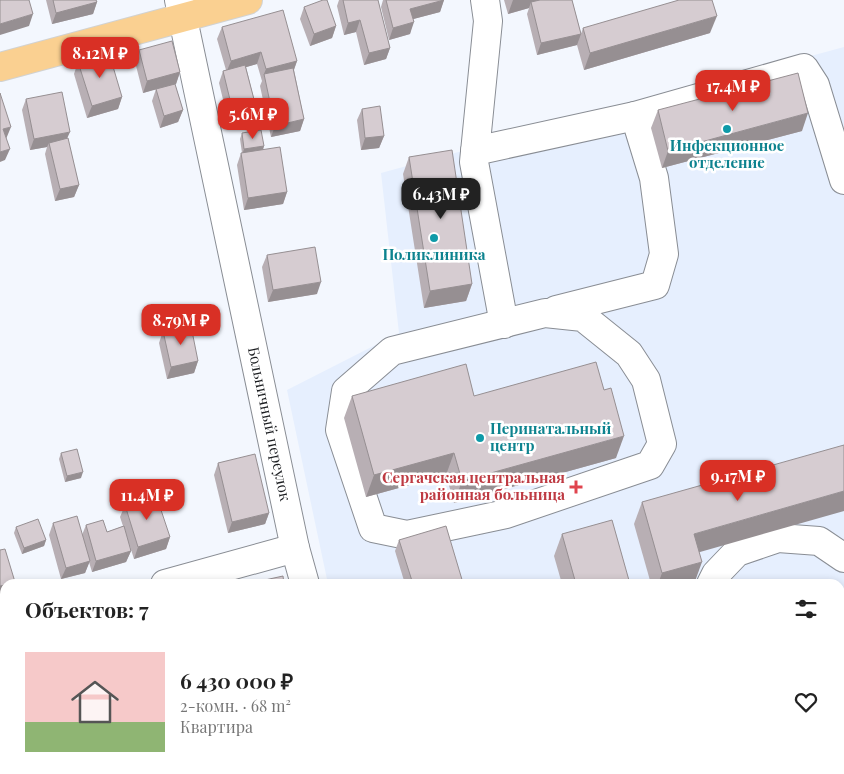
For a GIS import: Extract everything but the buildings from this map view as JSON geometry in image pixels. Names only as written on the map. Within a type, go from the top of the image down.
[{"type":"main road","points":[[0,66],[181,9],[248,0]]},
{"type":"street","points":[[485,0],[488,21],[474,162],[504,324]]},
{"type":"street","name":"Больничный переулок","points":[[181,9],[295,548],[304,579]]},
{"type":"street","points":[[475,151],[635,116],[804,68],[815,86],[844,180]]},
{"type":"street","points":[[545,313],[583,317],[629,354],[646,380],[662,444],[650,465],[506,514],[407,535],[373,528],[340,430],[346,391],[392,351],[655,285],[664,254],[654,178],[635,116]]},
{"type":"street","points":[[713,579],[737,552],[778,538],[819,541],[844,558]]},
{"type":"street","points":[[183,579],[295,548]]},
{"type":"shaded area","name":"Сергачская центральная районная больница","points":[[844,47],[844,579],[327,579],[287,390],[399,333],[381,173]]},
{"type":"place","name":"Инфекционное отделение","points":[[727,129]]},
{"type":"place","name":"Поликлиника","points":[[434,238]]},
{"type":"place","name":"Перинатальный центр","points":[[480,438]]},
{"type":"place","name":"Сергачская центральная районная больница","points":[[576,487]]}]
